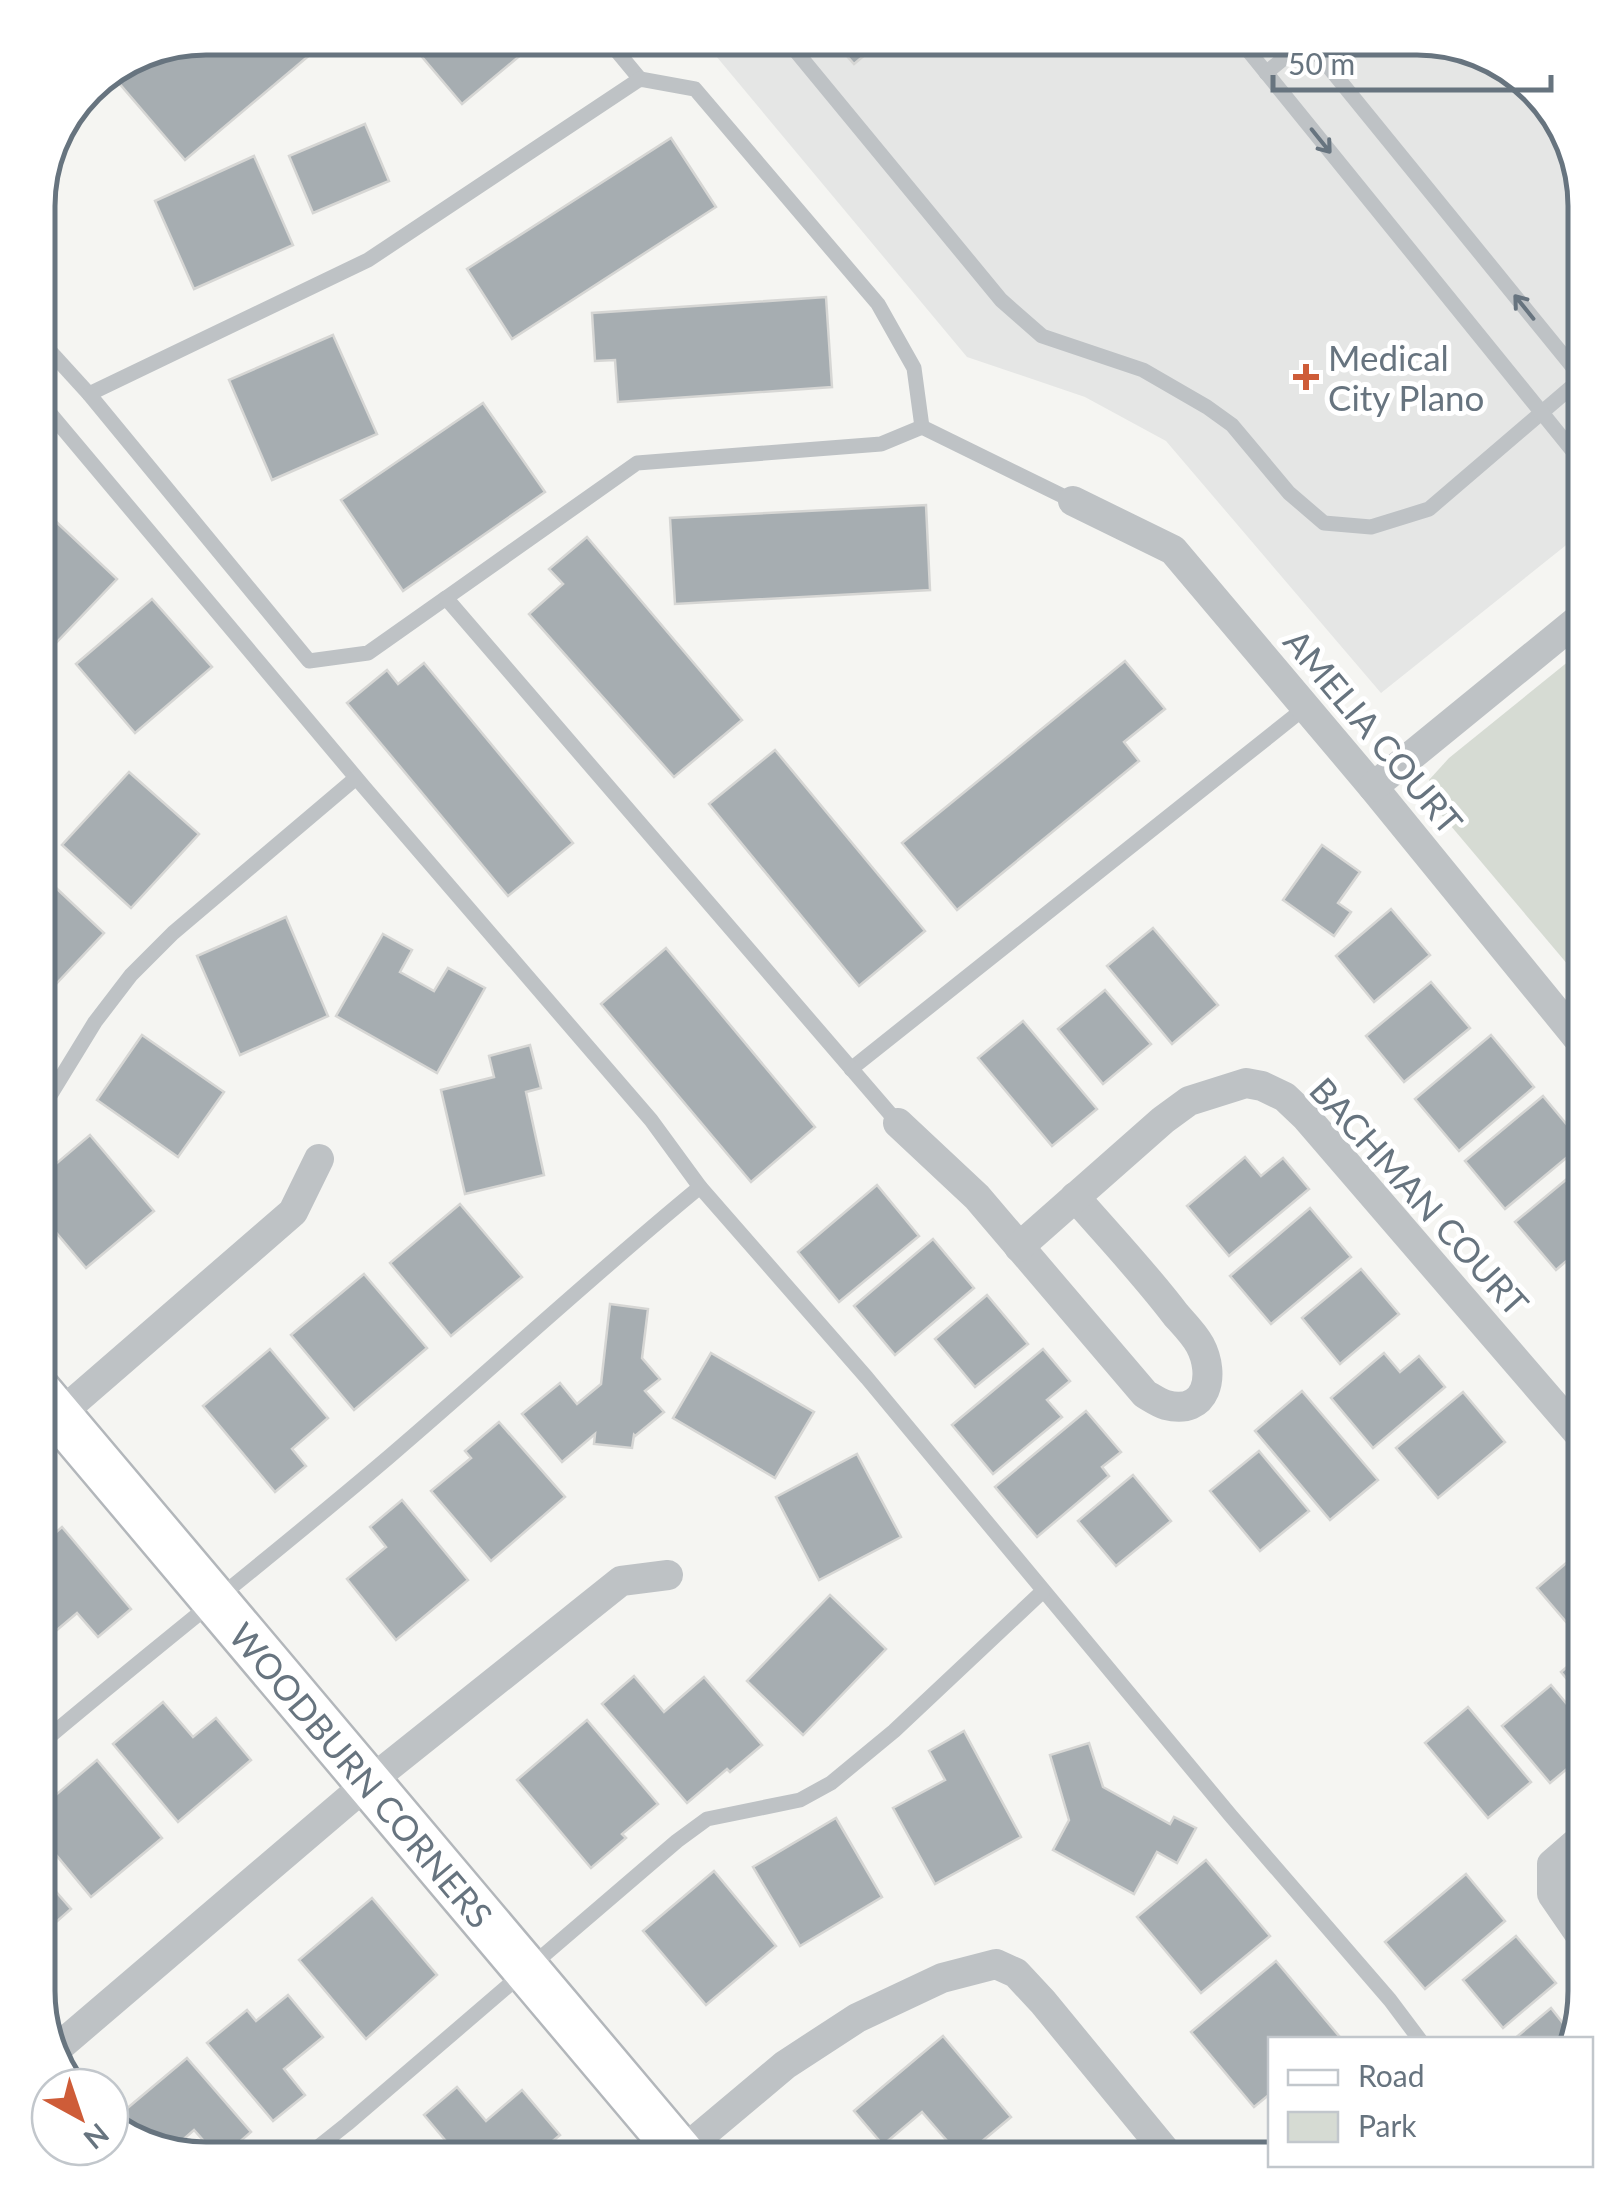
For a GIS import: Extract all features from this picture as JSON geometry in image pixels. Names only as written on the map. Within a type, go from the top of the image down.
[{"type":"street","name":"AMELIA COURT","points":[[1073,501],[1173,550],[1568,1025]]},
{"type":"street","points":[[1373,787],[1568,629]]},
{"type":"street","name":"BACHMAN COURT","points":[[1019,1248],[1163,1120],[1190,1101],[1246,1082],[1262,1086],[1285,1097],[1304,1116],[1568,1420]]},
{"type":"street","points":[[898,1123],[977,1197],[1146,1394],[1164,1405],[1185,1406],[1201,1398],[1208,1383],[1199,1345],[1076,1197]]},
{"type":"street","points":[[55,1404],[294,1212],[319,1158]]},
{"type":"street","name":"WOODBURN CORNERS","points":[[55,1425],[216,1602],[667,2142]]},
{"type":"street","points":[[65,2043],[368,1783],[620,1581],[668,1575]]},
{"type":"street","points":[[1568,1850],[1552,1864],[1552,1894],[1568,1917]]},
{"type":"street","points":[[697,2142],[785,2066],[857,2018],[942,1978],[996,1964],[1016,1972],[1157,2142]]},
{"type":"lane","points":[[620,55],[640,79],[695,89],[878,304],[914,368],[922,427]]},
{"type":"lane","points":[[798,55],[1015,312],[1042,336],[1144,370],[1207,407],[1232,425],[1289,493],[1324,523],[1372,527],[1429,509],[1568,392]]},
{"type":"lane","points":[[1252,55],[1568,444]]},
{"type":"lane","points":[[1266,73],[1287,55]]},
{"type":"lane","points":[[1320,55],[1568,360]]},
{"type":"lane","points":[[89,394],[368,260],[640,79]]},
{"type":"lane","points":[[55,357],[309,661],[368,653],[637,463],[881,444],[922,427],[1073,501]]},
{"type":"lane","points":[[55,420],[651,1120],[700,1188],[867,1378],[1418,2037]]},
{"type":"lane","points":[[446,598],[898,1123]]},
{"type":"lane","points":[[851,1070],[1306,707]]},
{"type":"lane","points":[[55,1087],[95,1022],[132,975],[173,933],[356,778]]},
{"type":"lane","points":[[55,1732],[391,1455],[700,1188]]},
{"type":"lane","points":[[324,2142],[676,1841],[707,1819],[800,1800],[831,1783],[894,1730],[1043,1591]]},
{"type":"shaded area","name":"Medical City Plano","points":[[715,55],[1427,55],[1456,60],[1492,75],[1524,99],[1552,139],[1565,177],[1568,544],[1381,693],[1166,441],[1085,397],[967,357]]},
{"type":"green space","points":[[1568,662],[1568,965],[1440,813],[1429,780],[1449,758]]},
{"type":"building","points":[[310,55],[185,160],[119,84],[158,63],[187,56]]},
{"type":"building","points":[[420,55],[521,55],[462,104]]},
{"type":"building","points":[[846,55],[865,55],[854,64]]},
{"type":"building","points":[[365,124],[389,181],[313,213],[289,156]]},
{"type":"building","points":[[671,138],[716,207],[512,339],[467,269]]},
{"type":"building","points":[[254,156],[293,245],[194,289],[155,201]]},
{"type":"building","points":[[826,297],[832,387],[618,402],[615,360],[595,361],[592,313]]},
{"type":"building","points":[[333,335],[377,434],[272,480],[229,380]]},
{"type":"building","points":[[483,403],[545,492],[403,591],[341,500]]},
{"type":"building","points":[[926,505],[930,590],[675,604],[670,518]]},
{"type":"building","points":[[55,521],[117,579],[55,644]]},
{"type":"building","points":[[587,537],[742,720],[674,777],[529,614],[563,584],[549,569]]},
{"type":"building","points":[[152,599],[212,667],[135,733],[76,664]]},
{"type":"building","points":[[1125,661],[1165,709],[1124,742],[1139,761],[957,910],[902,843]]},
{"type":"building","points":[[424,663],[573,843],[508,896],[347,703],[387,670],[398,684]]},
{"type":"building","points":[[775,750],[925,931],[859,986],[709,804]]},
{"type":"building","points":[[129,772],[199,834],[131,908],[62,845]]},
{"type":"building","points":[[1322,845],[1360,872],[1338,903],[1351,912],[1334,936],[1283,900]]},
{"type":"building","points":[[55,887],[104,933],[55,985]]},
{"type":"building","points":[[1391,909],[1430,955],[1374,1002],[1336,956]]},
{"type":"building","points":[[286,917],[328,1016],[240,1055],[197,956]]},
{"type":"building","points":[[1153,928],[1218,1005],[1172,1044],[1107,966]]},
{"type":"building","points":[[383,934],[412,950],[400,972],[434,991],[448,968],[485,988],[437,1073],[336,1016]]},
{"type":"building","points":[[666,948],[815,1127],[751,1182],[601,1004]]},
{"type":"building","points":[[1431,982],[1470,1028],[1404,1082],[1366,1036]]},
{"type":"building","points":[[1105,990],[1151,1044],[1103,1084],[1058,1029]]},
{"type":"building","points":[[1023,1021],[1097,1109],[1052,1146],[978,1058]]},
{"type":"building","points":[[142,1035],[224,1092],[178,1157],[97,1100]]},
{"type":"building","points":[[1491,1035],[1534,1087],[1459,1151],[1415,1099]]},
{"type":"building","points":[[530,1045],[541,1088],[526,1092],[544,1175],[465,1194],[441,1090],[494,1077],[489,1056]]},
{"type":"building","points":[[1543,1096],[1568,1126],[1568,1156],[1505,1209],[1465,1161]]},
{"type":"building","points":[[90,1135],[154,1211],[86,1268],[55,1231],[55,1165]]},
{"type":"building","points":[[1245,1157],[1261,1176],[1283,1158],[1309,1189],[1229,1256],[1187,1206]]},
{"type":"building","points":[[1568,1178],[1568,1260],[1556,1270],[1515,1222]]},
{"type":"building","points":[[877,1185],[919,1236],[839,1302],[798,1252]]},
{"type":"building","points":[[460,1204],[522,1277],[451,1336],[390,1263]]},
{"type":"building","points":[[1310,1208],[1351,1257],[1271,1324],[1230,1276]]},
{"type":"building","points":[[933,1239],[974,1288],[895,1355],[854,1306]]},
{"type":"building","points":[[1361,1269],[1399,1314],[1340,1364],[1302,1318]]},
{"type":"building","points":[[364,1274],[427,1348],[354,1410],[291,1335]]},
{"type":"building","points":[[987,1295],[1028,1344],[975,1387],[935,1339]]},
{"type":"building","points":[[610,1304],[648,1309],[642,1358],[660,1379],[645,1391],[664,1412],[634,1435],[632,1448],[594,1444],[595,1434],[562,1462],[522,1414],[560,1383],[577,1404],[601,1384]]},
{"type":"building","points":[[270,1349],[328,1418],[292,1449],[306,1466],[275,1492],[203,1406]]},
{"type":"building","points":[[1043,1349],[1070,1381],[1047,1400],[1062,1417],[993,1474],[952,1425]]},
{"type":"building","points":[[711,1353],[814,1412],[775,1478],[673,1418]]},
{"type":"building","points":[[1384,1353],[1400,1372],[1419,1356],[1445,1387],[1373,1448],[1331,1398]]},
{"type":"building","points":[[1302,1391],[1378,1480],[1330,1520],[1255,1431]]},
{"type":"building","points":[[1463,1392],[1505,1442],[1438,1498],[1396,1448]]},
{"type":"building","points":[[1086,1411],[1121,1452],[1102,1467],[1109,1476],[1037,1537],[995,1487]]},
{"type":"building","points":[[499,1422],[565,1497],[491,1561],[431,1491],[471,1458],[465,1451]]},
{"type":"building","points":[[1259,1451],[1309,1511],[1260,1551],[1210,1491]]},
{"type":"building","points":[[857,1454],[901,1537],[819,1580],[776,1497]]},
{"type":"building","points":[[1133,1475],[1171,1521],[1116,1566],[1078,1521]]},
{"type":"building","points":[[402,1500],[468,1580],[396,1640],[347,1579],[386,1547],[370,1527]]},
{"type":"building","points":[[62,1527],[131,1609],[98,1637],[77,1613],[55,1632],[55,1533]]},
{"type":"building","points":[[1568,1562],[1568,1624],[1537,1588]]},
{"type":"building","points":[[830,1595],[886,1649],[803,1735],[747,1681]]},
{"type":"building","points":[[634,1676],[664,1712],[704,1677],[762,1745],[687,1803],[602,1704]]},
{"type":"building","points":[[1551,1685],[1568,1706],[1568,1768],[1550,1783],[1502,1726]]},
{"type":"building","points":[[163,1702],[193,1737],[216,1718],[251,1760],[178,1822],[113,1744]]},
{"type":"building","points":[[1468,1707],[1531,1782],[1488,1818],[1425,1743]]},
{"type":"building","points":[[587,1720],[658,1804],[622,1834],[626,1838],[591,1868],[517,1780]]},
{"type":"building","points":[[964,1731],[1021,1837],[935,1884],[893,1808],[945,1780],[929,1751]]},
{"type":"building","points":[[1089,1743],[1103,1787],[1170,1824],[1174,1817],[1196,1828],[1177,1863],[1157,1852],[1134,1894],[1053,1850],[1069,1820],[1050,1755]]},
{"type":"building","points":[[97,1760],[162,1838],[91,1897],[55,1854],[55,1796]]},
{"type":"building","points":[[836,1818],[882,1897],[800,1946],[753,1867]]},
{"type":"building","points":[[1206,1860],[1270,1936],[1201,1993],[1137,1917]]},
{"type":"building","points":[[714,1871],[776,1946],[706,2005],[643,1931]]},
{"type":"building","points":[[1466,1874],[1505,1921],[1425,1989],[1385,1942]]},
{"type":"building","points":[[55,1891],[71,1909],[55,1923]]},
{"type":"building","points":[[372,1898],[437,1975],[366,2039],[299,1960]]},
{"type":"building","points":[[1516,1936],[1556,1983],[1503,2028],[1463,1980]]},
{"type":"building","points":[[1276,1961],[1339,2036],[1268,2037],[1268,2096],[1254,2107],[1191,2032]]},
{"type":"building","points":[[288,1995],[323,2037],[284,2069],[305,2095],[273,2121],[207,2043],[247,2010],[256,2021]]},
{"type":"building","points":[[1551,2008],[1564,2024],[1561,2037],[1517,2037]]},
{"type":"building","points":[[943,2036],[1011,2117],[981,2142],[948,2142],[922,2112],[887,2142],[880,2142],[854,2111]]},
{"type":"building","points":[[187,2058],[251,2132],[240,2142],[206,2142],[194,2130],[183,2140],[130,2121],[130,2106]]},
{"type":"building","points":[[457,2087],[486,2121],[522,2090],[560,2135],[552,2142],[447,2142],[424,2115]]},
{"type":"place","name":"Medical City Plano","points":[[1306,377]]}]
